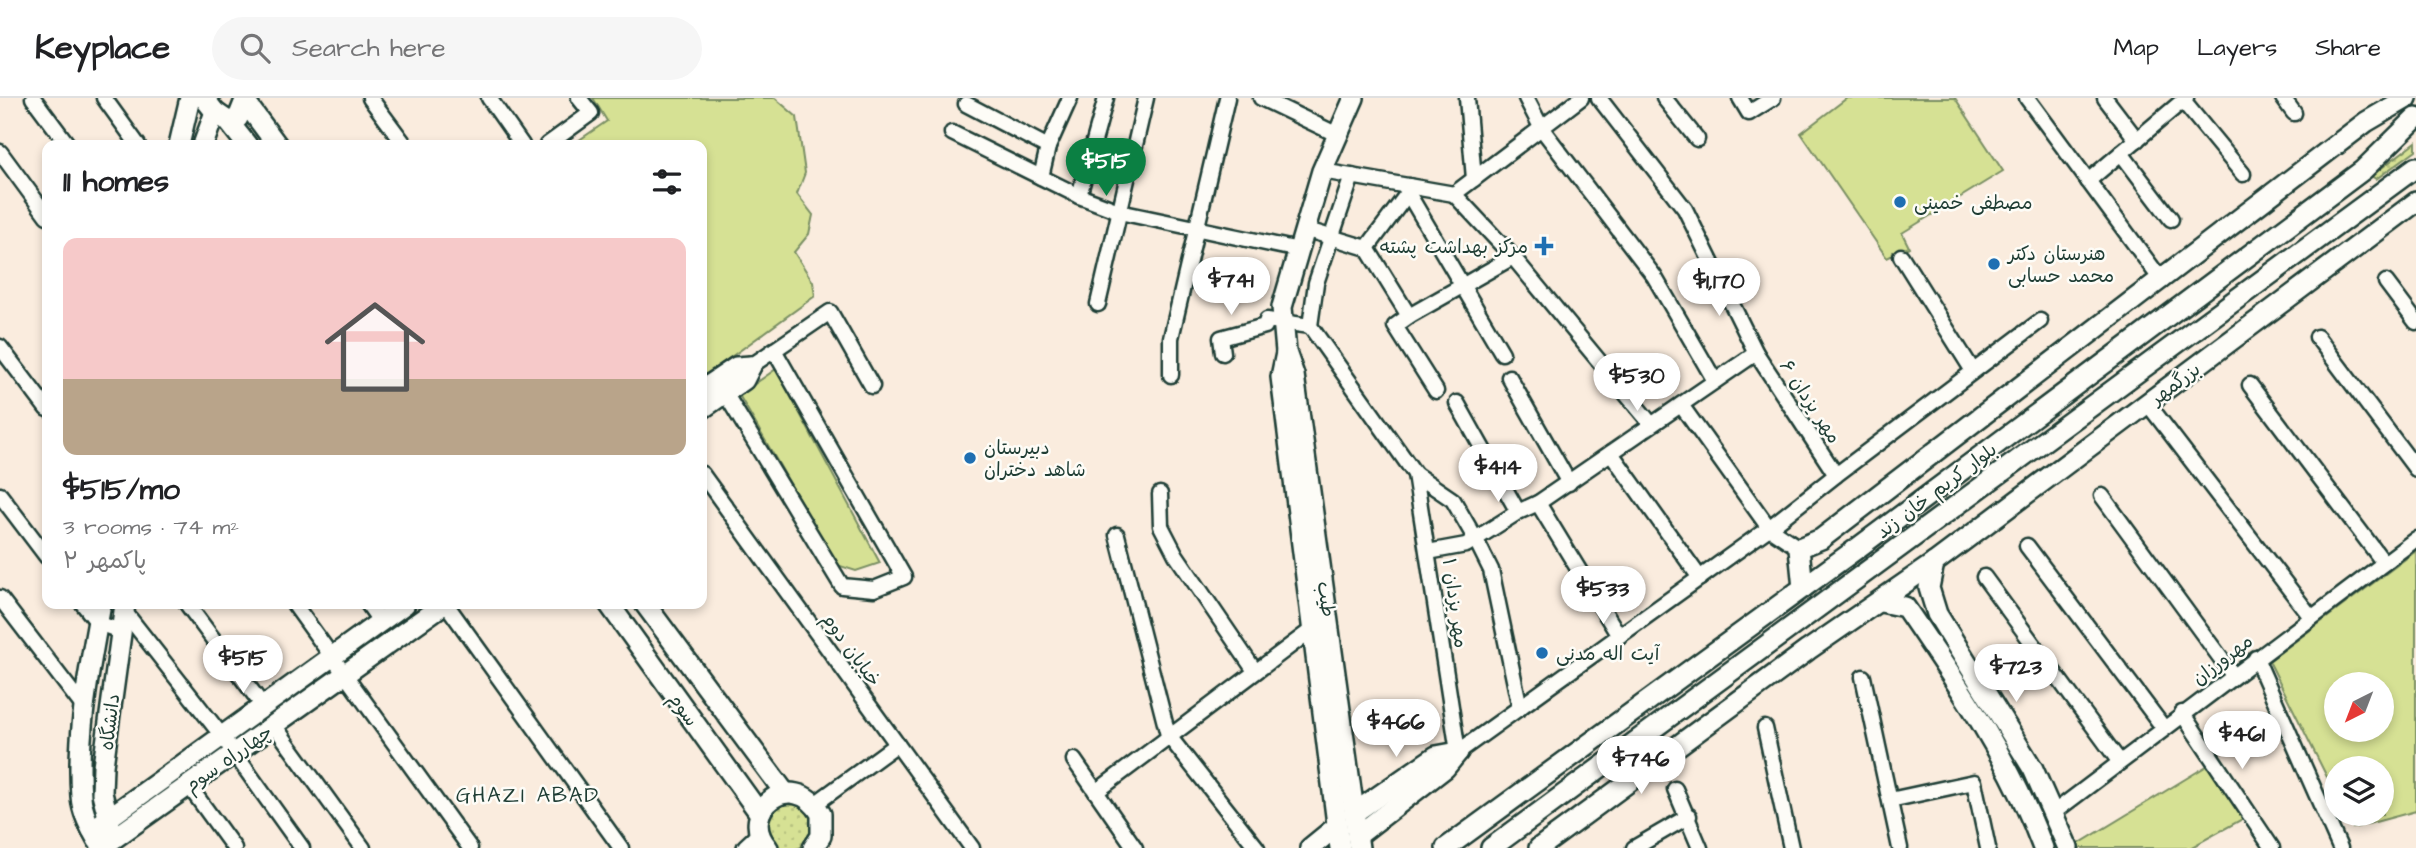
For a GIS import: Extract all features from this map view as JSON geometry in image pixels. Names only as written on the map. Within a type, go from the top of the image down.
[{"type":"main road","points":[[180,140],[190,98]]},
{"type":"main road","name":"طیب","points":[[1340,848],[1322,626],[1294,375],[1286,352],[1282,307],[1322,171],[1354,98]]},
{"type":"main road","points":[[1802,589],[1799,548],[1821,539],[2162,281],[2366,122],[2407,98]]},
{"type":"main road","points":[[216,110],[238,118],[246,101],[274,140]]},
{"type":"main road","points":[[205,140],[216,110]]},
{"type":"main road","points":[[216,110],[243,140]]},
{"type":"main road","name":"بلوار کریم خان زند","points":[[1446,848],[1802,589],[2363,170],[2416,118]]},
{"type":"main road","name":"بلوار کریم خان زند","points":[[1491,848],[1874,569],[2416,167]]},
{"type":"main road","name":"بزرگمهر","points":[[1539,848],[1719,715],[1934,563],[2416,202]]},
{"type":"main road","points":[[707,387],[736,367],[751,366]]},
{"type":"main road","points":[[707,406],[744,380],[751,366]]},
{"type":"main road","points":[[1934,563],[1928,588],[1937,614],[1985,709],[2043,848]]},
{"type":"main road","points":[[1881,602],[1905,607],[2033,769],[2068,848]]},
{"type":"main road","name":"دانشگاه","points":[[106,838],[102,793],[103,766],[124,609]]},
{"type":"main road","name":"چهارراه سوم","points":[[106,838],[222,736],[398,609]]},
{"type":"main road","name":"چهارراه سوم","points":[[106,838],[189,786],[438,609]]},
{"type":"main road","name":"سوم","points":[[618,609],[684,708],[760,814]]},
{"type":"main road","name":"سوم","points":[[649,609],[785,793]]},
{"type":"main road","name":"دانشگاه","points":[[100,614],[85,709],[81,797],[106,838]]},
{"type":"main road","name":"طیب","points":[[1322,626],[1367,811]]},
{"type":"main road","points":[[684,708],[708,690]]},
{"type":"main road","points":[[1649,731],[1719,715]]},
{"type":"main road","points":[[1358,842],[1367,811],[1436,756],[1458,752]]},
{"type":"main road","points":[[758,844],[760,814],[766,804],[785,793],[796,793],[816,804],[823,825],[816,847]]},
{"type":"main road","points":[[1310,848],[1337,826]]},
{"type":"street","points":[[33,98],[64,140]]},
{"type":"street","points":[[104,98],[134,140]]},
{"type":"street","points":[[370,98],[401,140]]},
{"type":"street","points":[[489,98],[518,140]]},
{"type":"street","points":[[554,140],[591,114],[579,98]]},
{"type":"street","points":[[1041,177],[1048,147],[1070,98]]},
{"type":"street","points":[[1079,196],[1106,98]]},
{"type":"street","points":[[1098,304],[1146,98]]},
{"type":"street","points":[[1171,375],[1171,338],[1227,98]]},
{"type":"street","points":[[1261,98],[1338,135]]},
{"type":"street","points":[[1467,98],[1474,179]]},
{"type":"street","points":[[1526,98],[1542,129],[1654,276],[1715,381]]},
{"type":"street","points":[[1454,194],[1581,98]]},
{"type":"street","name":"مهر یزدان ۶","points":[[1599,98],[1685,209],[1756,352],[1836,475]]},
{"type":"street","points":[[1664,98],[1697,139]]},
{"type":"street","points":[[1740,98],[1749,113],[1773,98]]},
{"type":"street","points":[[2027,98],[2162,281]]},
{"type":"street","points":[[2105,98],[2137,140]]},
{"type":"street","points":[[2283,98],[2294,113]]},
{"type":"street","points":[[2088,181],[2184,99],[2243,174]]},
{"type":"street","points":[[966,104],[1048,147]]},
{"type":"street","points":[[952,133],[1079,196],[1121,212],[1299,250]]},
{"type":"street","points":[[0,152],[42,209]]},
{"type":"street","points":[[2121,153],[2171,219]]},
{"type":"street","points":[[1322,171],[1409,189],[1454,194],[1513,257],[1651,424]]},
{"type":"street","points":[[1310,326],[1316,282],[1352,176]]},
{"type":"street","points":[[1367,248],[1409,189]]},
{"type":"street","points":[[1409,189],[1502,353]]},
{"type":"street","points":[[1304,229],[1367,248],[1409,316]]},
{"type":"street","points":[[1901,256],[1973,372]]},
{"type":"street","points":[[1436,391],[1395,326],[1513,257]]},
{"type":"street","points":[[2386,282],[2416,323]]},
{"type":"street","points":[[751,366],[830,312],[872,386]]},
{"type":"street","points":[[1223,353],[1221,338],[1265,326],[1267,320],[1310,326],[1415,474],[1453,500],[1476,540],[1491,570],[1520,708]]},
{"type":"street","points":[[1458,752],[1769,528],[2040,321]]},
{"type":"street","points":[[2317,337],[2416,469]]},
{"type":"street","points":[[0,346],[42,403]]},
{"type":"street","points":[[725,393],[842,586],[874,589],[904,577],[774,350]]},
{"type":"street","name":"مهر یزدان ۱","points":[[1458,752],[1428,552],[1466,545],[1518,512],[1538,503],[1756,352]]},
{"type":"street","points":[[1509,377],[1569,483]]},
{"type":"street","points":[[2250,385],[2384,563]]},
{"type":"street","points":[[1457,403],[1518,512]]},
{"type":"street","points":[[2148,404],[2311,617]]},
{"type":"street","points":[[1681,405],[1769,528],[1799,548]]},
{"type":"street","points":[[1611,453],[1700,578]]},
{"type":"street","points":[[1415,474],[1428,552]]},
{"type":"street","name":"خیابان دوم","points":[[707,481],[971,848]]},
{"type":"street","points":[[1160,494],[1161,526],[1176,555],[1255,671]]},
{"type":"street","points":[[0,495],[42,550]]},
{"type":"street","points":[[2102,496],[2233,675]]},
{"type":"street","points":[[1538,503],[1619,636]]},
{"type":"street","points":[[1117,535],[1168,735],[1257,848]]},
{"type":"street","name":"مهرورزان","points":[[2053,813],[2163,727],[2416,539]]},
{"type":"street","points":[[2027,546],[2163,727]]},
{"type":"street","points":[[1984,577],[2119,761]]},
{"type":"street","points":[[0,598],[85,709]]},
{"type":"street","points":[[126,609],[222,736],[302,848]]},
{"type":"street","points":[[191,609],[263,706]]},
{"type":"street","points":[[298,609],[470,848]]},
{"type":"street","points":[[372,609],[380,621]]},
{"type":"street","points":[[449,609],[621,848]]},
{"type":"street","points":[[100,614],[120,632]]},
{"type":"street","points":[[1096,792],[1255,671],[1322,626]]},
{"type":"street","points":[[2256,658],[2340,848]]},
{"type":"street","points":[[1863,677],[1900,848]]},
{"type":"street","points":[[2182,713],[2272,848]]},
{"type":"street","points":[[274,725],[363,848]]},
{"type":"street","points":[[1765,728],[1791,848]]},
{"type":"street","points":[[816,804],[897,744]]},
{"type":"street","points":[[1074,760],[1135,848]]},
{"type":"street","points":[[1890,800],[1974,782],[1988,848]]},
{"type":"street","points":[[189,786],[234,848]]},
{"type":"street","points":[[1675,789],[1689,816],[1700,848]]},
{"type":"street","points":[[1634,848],[1689,816]]},
{"type":"green space","points":[[593,98],[775,98],[797,117],[805,173],[797,194],[813,215],[809,234],[794,252],[813,282],[815,296],[707,374],[707,140],[579,140],[607,121]]},
{"type":"green space","name":"مصطفی خمینی","points":[[1847,98],[1955,98],[2003,171],[1902,233],[1909,247],[1887,258],[1801,133]]},
{"type":"green space","points":[[2416,142],[2416,150],[2376,179],[2371,176]]},
{"type":"green space","points":[[776,369],[880,563],[856,571],[837,565],[739,395]]},
{"type":"green space","points":[[2416,551],[2416,811],[2394,817],[2394,756],[2324,756],[2324,771],[2269,661]]},
{"type":"green space","points":[[2210,764],[2248,816],[2190,848],[2078,848],[2077,845]]},
{"type":"green space","points":[[781,805],[799,805],[807,810],[812,818],[812,836],[807,844],[799,849],[781,849],[773,844],[768,836],[768,818],[773,810]]},
{"type":"place","name":"مصطفی خمینی","points":[[1900,202]]},
{"type":"place","name":"مرکز بهداشت پشته","points":[[1544,246]]},
{"type":"place","name":"هنرستان دکتر محمد حسابی","points":[[1994,264]]},
{"type":"place","name":"دبیرستان شاهد دختران","points":[[970,458]]},
{"type":"place","name":"آیت اله مدنی","points":[[1542,653]]},
{"type":"district","name":"GHAZI ABAD","points":[[528,795]]}]
